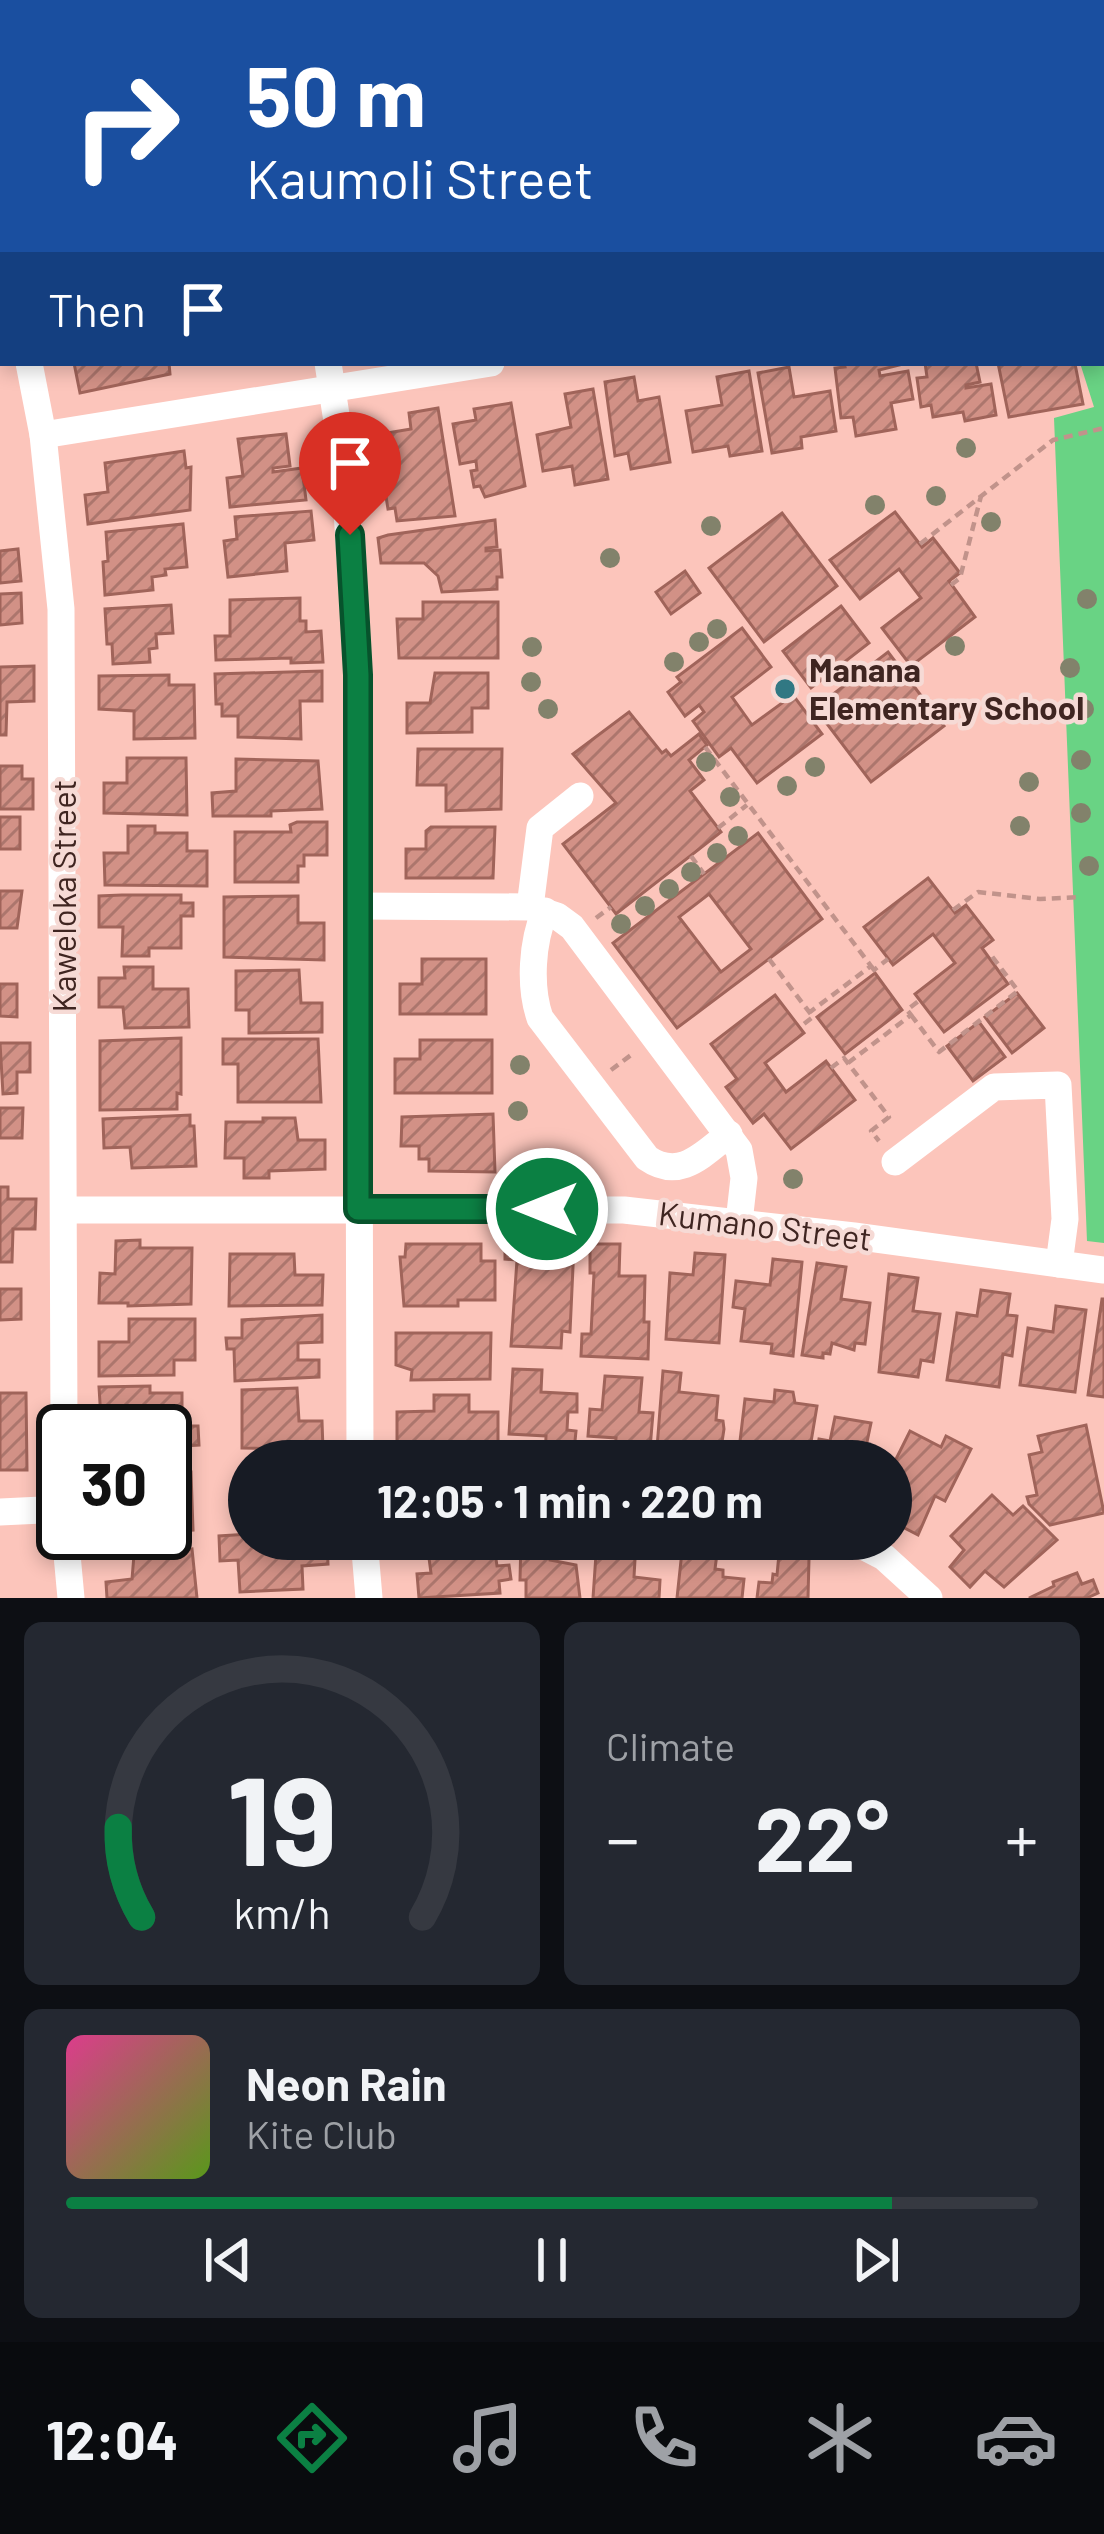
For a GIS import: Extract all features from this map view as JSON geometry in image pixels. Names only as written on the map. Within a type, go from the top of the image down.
[{"type":"street","name":"Kaweloka Street","points":[[30,366],[43,435],[61,609],[64,692],[64,1404]]},
{"type":"street","points":[[43,435],[329,376],[454,366]]},
{"type":"street","points":[[329,376],[344,466],[355,590],[360,1440]]},
{"type":"street","points":[[580,796],[540,828],[535,1003],[540,1018],[647,1158],[658,1166],[675,1169],[691,1164],[729,1134]]},
{"type":"street","points":[[357,906],[538,909],[572,927],[739,1150],[743,1178],[739,1222]]},
{"type":"street","points":[[895,1162],[994,1087],[1058,1085],[1065,1219],[1059,1264]]},
{"type":"street","name":"Kumano Street","points":[[64,1210],[624,1210],[1104,1270]]},
{"type":"street","points":[[0,1512],[36,1510]]},
{"type":"street","points":[[67,1560],[71,1598]]},
{"type":"street","points":[[366,1560],[369,1598]]},
{"type":"street","points":[[886,1560],[929,1598]]},
{"type":"path","points":[[920,544],[1053,440],[1104,428]]},
{"type":"path","points":[[951,585],[960,578],[981,496]]},
{"type":"path","points":[[705,747],[874,970],[888,958]]},
{"type":"path","points":[[718,828],[748,804]]},
{"type":"path","points":[[691,856],[704,874]]},
{"type":"path","points":[[953,910],[978,892],[1040,899],[1082,897]]},
{"type":"path","points":[[597,918],[611,908]]},
{"type":"path","points":[[920,1000],[907,1010],[938,1052],[1018,991],[988,958]]},
{"type":"path","points":[[770,959],[814,1017],[800,1027]]},
{"type":"path","points":[[810,1012],[871,965]]},
{"type":"path","points":[[848,1063],[911,1015]]},
{"type":"path","points":[[602,1077],[640,1048]]},
{"type":"path","points":[[831,1068],[844,1058],[889,1118],[871,1131]]},
{"type":"green space","points":[[1081,366],[1104,366],[1104,1243],[1087,1241],[1054,418],[1094,407]]},
{"type":"building","points":[[75,366],[169,366],[170,374],[80,393]]},
{"type":"building","points":[[895,366],[879,370],[880,376],[908,371],[913,399],[891,403],[896,429],[856,436],[853,417],[841,418],[835,368]]},
{"type":"building","points":[[925,366],[977,366],[980,382],[966,388],[991,384],[996,415],[965,421],[963,412],[933,417],[931,405],[921,407],[917,378],[927,377]]},
{"type":"building","points":[[999,366],[1075,366],[1083,404],[1009,417]]},
{"type":"building","points":[[789,367],[794,397],[830,391],[836,431],[801,437],[802,448],[772,453],[758,373]]},
{"type":"building","points":[[749,371],[762,451],[730,456],[728,446],[693,452],[686,411],[722,405],[717,377]]},
{"type":"building","points":[[634,377],[638,401],[659,397],[670,462],[631,469],[628,453],[615,456],[605,382]]},
{"type":"building","points":[[593,389],[608,479],[575,485],[572,466],[543,471],[537,435],[571,427],[565,394]]},
{"type":"building","points":[[511,403],[525,486],[485,497],[480,486],[474,487],[471,471],[477,470],[476,461],[460,464],[453,424],[476,420],[474,409]]},
{"type":"building","points":[[438,408],[455,516],[397,521],[395,508],[388,509],[381,465],[377,466],[375,435],[411,429],[409,413]]},
{"type":"building","points":[[286,434],[290,466],[273,468],[273,472],[302,468],[306,500],[230,507],[227,478],[243,476],[238,439]]},
{"type":"building","points":[[184,451],[186,468],[191,467],[190,510],[88,524],[85,495],[108,492],[105,463]]},
{"type":"building","points":[[311,511],[314,540],[285,543],[287,571],[228,577],[224,541],[237,539],[235,517]]},
{"type":"building","points":[[895,512],[922,547],[933,538],[960,573],[949,581],[975,617],[911,666],[882,628],[921,598],[899,569],[860,599],[830,560]]},
{"type":"building","points":[[782,513],[837,586],[764,642],[709,568]]},
{"type":"building","points":[[495,520],[497,547],[486,551],[500,550],[502,577],[497,577],[497,589],[442,592],[438,576],[424,563],[381,563],[378,538]]},
{"type":"building","points":[[183,524],[187,567],[165,569],[166,575],[152,577],[153,590],[105,595],[106,532]]},
{"type":"building","points":[[18,549],[21,581],[0,583],[0,551]]},
{"type":"building","points":[[685,571],[700,593],[671,614],[656,592]]},
{"type":"building","points":[[21,593],[22,623],[0,625],[0,594]]},
{"type":"building","points":[[300,598],[300,621],[306,621],[306,632],[321,631],[323,662],[216,660],[215,636],[230,636],[230,600]]},
{"type":"building","points":[[423,602],[498,602],[498,658],[399,658],[397,619],[423,619]]},
{"type":"building","points":[[171,605],[173,633],[156,634],[157,648],[149,649],[150,662],[113,664],[105,609]]},
{"type":"building","points":[[841,606],[869,643],[811,688],[783,651]]},
{"type":"building","points":[[742,628],[771,667],[732,697],[752,725],[793,695],[822,734],[757,783],[731,748],[719,757],[693,721],[704,712],[699,705],[685,716],[668,692],[681,682],[677,677]]},
{"type":"building","points":[[888,652],[944,726],[871,782],[815,708]]},
{"type":"building","points":[[34,666],[34,701],[7,702],[6,735],[0,735],[0,667]]},
{"type":"building","points":[[322,671],[322,701],[300,701],[301,739],[238,737],[238,716],[222,716],[222,704],[216,704],[215,674]]},
{"type":"building","points":[[435,673],[488,673],[488,708],[472,708],[472,732],[407,733],[407,703],[430,703]]},
{"type":"building","points":[[169,675],[169,685],[194,685],[195,738],[134,739],[134,711],[99,709],[99,676]]},
{"type":"building","points":[[629,712],[662,753],[666,750],[671,756],[699,734],[707,745],[689,760],[704,780],[690,791],[721,832],[616,914],[563,844],[616,803],[573,754]]},
{"type":"building","points":[[418,749],[502,749],[501,809],[446,811],[446,785],[417,785]]},
{"type":"building","points":[[127,758],[186,758],[187,815],[104,813],[104,783],[127,783]]},
{"type":"building","points":[[236,759],[318,761],[322,809],[271,811],[271,816],[213,816],[212,793],[236,791]]},
{"type":"building","points":[[0,766],[22,766],[22,779],[33,779],[33,809],[0,809]]},
{"type":"building","points":[[0,817],[20,817],[20,849],[0,849]]},
{"type":"building","points":[[327,822],[327,855],[304,855],[298,882],[235,882],[235,832],[291,832],[290,825]]},
{"type":"building","points":[[128,826],[155,826],[155,833],[187,833],[187,851],[207,851],[207,886],[105,885],[104,853],[128,853]]},
{"type":"building","points":[[431,827],[495,827],[493,878],[406,878],[406,849],[426,849],[426,831]]},
{"type":"building","points":[[758,833],[822,919],[677,1028],[613,943]],"holes":[[[709,894],[751,949],[721,972],[679,917]]]},
{"type":"building","points":[[928,878],[955,913],[966,905],[993,940],[982,948],[1008,984],[944,1032],[915,994],[955,963],[933,934],[893,965],[864,927]]},
{"type":"building","points":[[0,891],[22,891],[17,928],[0,928]]},
{"type":"building","points":[[181,895],[181,903],[193,903],[193,916],[181,916],[181,948],[149,948],[149,956],[122,956],[123,927],[99,927],[99,896]]},
{"type":"building","points":[[298,896],[298,923],[324,923],[324,960],[224,957],[224,897]]},
{"type":"building","points":[[422,959],[486,959],[486,1014],[400,1014],[400,984],[422,984]]},
{"type":"building","points":[[124,967],[153,967],[153,989],[188,989],[189,1027],[125,1028],[123,1007],[99,1007],[99,978],[125,978]]},
{"type":"building","points":[[299,970],[301,1003],[322,1003],[322,1032],[249,1033],[249,1010],[236,1010],[236,971]]},
{"type":"building","points":[[875,973],[902,1010],[845,1054],[817,1017]]},
{"type":"building","points":[[0,984],[17,984],[17,1017],[0,1016]]},
{"type":"building","points":[[1017,993],[1044,1028],[1012,1053],[985,1017]]},
{"type":"building","points":[[775,995],[804,1033],[765,1063],[786,1092],[826,1061],[855,1100],[791,1149],[764,1114],[753,1123],[726,1087],[737,1079],[711,1044]]},
{"type":"building","points":[[979,1022],[1005,1057],[973,1081],[947,1046]]},
{"type":"building","points":[[181,1038],[177,1109],[100,1110],[100,1041]]},
{"type":"building","points":[[223,1039],[318,1039],[321,1102],[238,1102],[238,1064],[223,1064]]},
{"type":"building","points":[[420,1040],[492,1040],[492,1093],[395,1093],[395,1059],[420,1059]]},
{"type":"building","points":[[0,1043],[30,1043],[30,1072],[17,1072],[17,1093],[3,1094]]},
{"type":"building","points":[[0,1108],[23,1108],[22,1138],[0,1138]]},
{"type":"building","points":[[493,1114],[495,1172],[429,1171],[429,1159],[419,1159],[419,1146],[401,1146],[402,1117]]},
{"type":"building","points":[[190,1115],[196,1166],[132,1168],[130,1147],[104,1148],[103,1119]]},
{"type":"building","points":[[263,1118],[295,1118],[298,1140],[325,1140],[325,1169],[269,1171],[269,1178],[244,1178],[244,1158],[225,1158],[226,1122],[263,1122]]},
{"type":"building","points":[[0,1187],[8,1187],[8,1199],[36,1199],[35,1229],[13,1229],[12,1262],[0,1262]]},
{"type":"building","points":[[140,1240],[140,1248],[192,1248],[191,1304],[99,1303],[100,1273],[115,1274],[116,1241]]},
{"type":"building","points":[[517,1243],[574,1245],[570,1332],[562,1331],[561,1348],[511,1346],[517,1260],[505,1259],[505,1247],[517,1248]]},
{"type":"building","points":[[406,1244],[481,1244],[481,1261],[495,1261],[495,1300],[404,1306],[400,1257],[405,1257]]},
{"type":"building","points":[[590,1244],[620,1244],[619,1276],[645,1276],[648,1359],[581,1356],[582,1334],[591,1334],[594,1273],[590,1273]]},
{"type":"building","points":[[695,1253],[725,1255],[719,1343],[666,1339],[670,1273],[693,1275]]},
{"type":"building","points":[[230,1254],[294,1254],[295,1275],[323,1275],[322,1305],[229,1306]]},
{"type":"building","points":[[773,1259],[802,1262],[793,1356],[771,1353],[772,1344],[741,1341],[745,1309],[733,1307],[736,1281],[770,1285]]},
{"type":"building","points":[[817,1263],[846,1267],[841,1299],[870,1303],[865,1344],[855,1343],[854,1350],[832,1343],[830,1354],[823,1353],[823,1358],[802,1355]]},
{"type":"building","points":[[889,1274],[918,1278],[913,1311],[940,1314],[933,1362],[921,1360],[918,1377],[879,1372]]},
{"type":"building","points":[[0,1289],[21,1289],[21,1319],[0,1320]]},
{"type":"building","points":[[981,1290],[1010,1294],[1007,1315],[1017,1316],[1012,1356],[1003,1354],[999,1387],[947,1380],[957,1313],[977,1316]]},
{"type":"building","points":[[1104,1299],[1104,1397],[1088,1395]]},
{"type":"building","points":[[1056,1306],[1086,1310],[1075,1392],[1020,1385],[1028,1328],[1053,1332]]},
{"type":"building","points":[[322,1315],[322,1342],[298,1343],[298,1360],[319,1360],[319,1377],[235,1381],[234,1349],[227,1349],[226,1338],[242,1338],[242,1320]]},
{"type":"building","points":[[129,1319],[195,1319],[195,1360],[174,1360],[174,1375],[99,1376],[99,1342],[129,1342]]},
{"type":"building","points":[[396,1333],[491,1333],[490,1379],[411,1380],[412,1370],[396,1365]]},
{"type":"building","points":[[513,1369],[542,1370],[541,1392],[577,1394],[577,1412],[568,1412],[567,1430],[576,1431],[575,1440],[509,1434]]},
{"type":"building","points":[[663,1371],[681,1373],[679,1392],[718,1396],[716,1420],[723,1421],[722,1440],[658,1440]]},
{"type":"building","points":[[605,1376],[642,1378],[639,1412],[653,1413],[651,1440],[588,1436],[590,1409],[602,1410]]},
{"type":"building","points":[[150,1386],[150,1393],[182,1393],[182,1404],[100,1404],[99,1387]]},
{"type":"building","points":[[297,1388],[299,1421],[322,1421],[323,1440],[242,1440],[242,1390]]},
{"type":"building","points":[[775,1390],[793,1392],[795,1403],[817,1406],[811,1440],[740,1440],[745,1399],[774,1402]]},
{"type":"building","points":[[0,1393],[26,1393],[27,1470],[0,1470]]},
{"type":"building","points":[[434,1395],[469,1395],[469,1412],[498,1412],[498,1440],[397,1440],[397,1412],[434,1411]]},
{"type":"building","points":[[835,1417],[871,1423],[867,1440],[830,1440]]},
{"type":"building","points":[[1086,1425],[1104,1513],[1050,1525],[1029,1504],[1027,1497],[1037,1495],[1029,1455],[1042,1452],[1038,1436]]},
{"type":"building","points":[[192,1426],[198,1426],[199,1445],[192,1445]]},
{"type":"building","points":[[910,1431],[941,1447],[946,1436],[971,1449],[945,1501],[935,1496],[918,1535],[912,1532],[912,1440],[906,1440]]},
{"type":"building","points":[[992,1495],[1013,1515],[1023,1506],[1057,1540],[1004,1587],[985,1571],[970,1587],[950,1567],[964,1550],[951,1536]]},
{"type":"building","points":[[228,1535],[228,1560],[238,1560],[220,1561],[219,1536]]},
{"type":"building","points":[[192,1549],[197,1598],[107,1598],[106,1582],[132,1579],[134,1560],[192,1560]]},
{"type":"building","points":[[238,1560],[328,1560],[328,1564],[302,1566],[303,1589],[240,1592]]},
{"type":"building","points":[[429,1560],[496,1560],[497,1566],[509,1565],[511,1579],[499,1581],[500,1593],[419,1598],[417,1574],[431,1573]]},
{"type":"building","points":[[520,1560],[576,1565],[580,1598],[526,1598],[526,1580],[520,1580]]},
{"type":"building","points":[[596,1560],[635,1560],[634,1577],[660,1580],[659,1598],[593,1598]]},
{"type":"building","points":[[681,1560],[716,1560],[715,1569],[723,1570],[723,1577],[744,1579],[742,1598],[677,1598]]},
{"type":"building","points":[[778,1560],[809,1560],[808,1598],[757,1598],[759,1582],[772,1583],[773,1574],[777,1575]]},
{"type":"building","points":[[1077,1573],[1082,1584],[1093,1580],[1098,1593],[1087,1598],[1029,1598],[1054,1586],[1053,1582]]},
{"type":"place","name":"Manana Elementary School","points":[[785,689]]},
{"type":"route","points":[[350,535],[358,675],[358,1209],[547,1209]]}]
